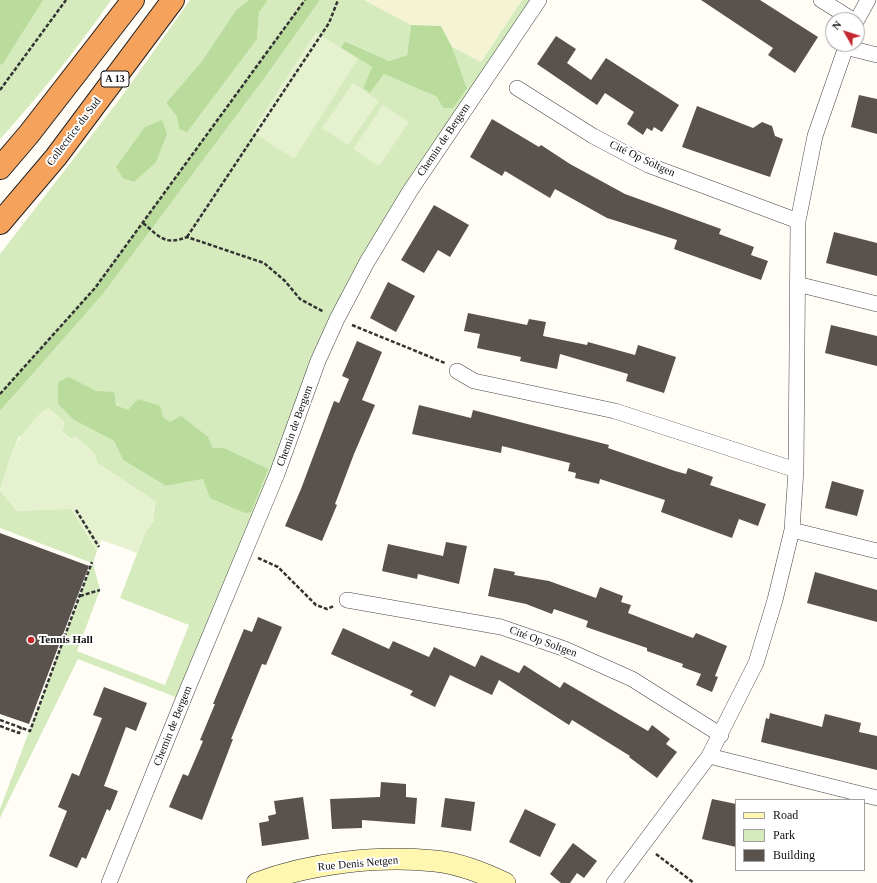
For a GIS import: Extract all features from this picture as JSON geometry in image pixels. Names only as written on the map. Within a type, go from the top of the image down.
[{"type":"highway","points":[[0,168],[34,127],[133,0]]},
{"type":"highway","name":"Collectrice du Sud","points":[[0,223],[56,157],[173,0]]},
{"type":"main road","name":"Rue Denis Netgen","points":[[257,883],[275,876],[313,867],[387,859],[436,861],[483,873],[505,883]]},
{"type":"street","name":"Chemin de Bergem","points":[[109,883],[277,474],[318,361],[337,319],[367,262],[410,191],[539,0]]},
{"type":"street","points":[[822,0],[841,12]]},
{"type":"street","points":[[861,12],[868,0]]},
{"type":"street","points":[[614,883],[709,756],[756,664],[776,600],[792,530],[796,470],[798,221],[815,136],[844,52]]},
{"type":"street","points":[[865,52],[877,55]]},
{"type":"street","name":"Cité Op Soltgen","points":[[517,88],[593,136],[648,164],[798,221]]},
{"type":"street","points":[[797,284],[877,304]]},
{"type":"street","points":[[457,370],[474,381],[615,411],[796,470]]},
{"type":"street","points":[[792,530],[877,551]]},
{"type":"street","name":"Cité Op Soltgen","points":[[347,600],[501,627],[565,649],[632,679],[721,735]]},
{"type":"street","points":[[709,756],[877,798]]},
{"type":"path","points":[[0,90],[66,0]]},
{"type":"path","points":[[0,394],[95,288],[305,0]]},
{"type":"path","points":[[143,223],[160,238],[174,242],[187,237],[329,23],[338,0]]},
{"type":"path","points":[[187,237],[264,263],[286,281],[300,298],[337,319],[442,361],[457,370]]},
{"type":"path","points":[[76,510],[99,547]]},
{"type":"path","points":[[245,552],[278,567],[316,605],[327,609],[347,600]]},
{"type":"path","points":[[0,720],[30,731],[92,562]]},
{"type":"path","points":[[79,597],[100,590]]},
{"type":"path","points":[[0,726],[19,733],[21,728]]},
{"type":"path","points":[[655,853],[694,883]]},
{"type":"shaded area","points":[[364,0],[522,0],[481,62],[452,47],[441,26],[411,25]]},
{"type":"green space","points":[[0,0],[111,0],[58,71],[0,139]]},
{"type":"green space","points":[[0,0],[43,0],[2,65],[0,64]]},
{"type":"green space","points":[[190,0],[249,0],[236,10],[202,61],[166,103],[177,117],[179,129],[257,39],[259,13],[268,0],[305,0],[95,288],[0,394],[0,254],[122,96]]},
{"type":"green space","points":[[249,0],[268,0],[259,13],[257,39],[187,132],[179,129],[177,117],[166,103],[202,61],[236,10]]},
{"type":"green space","points":[[305,0],[320,0],[266,76],[103,294],[0,411],[0,394],[95,288]]},
{"type":"green space","points":[[320,0],[364,0],[411,25],[407,55],[389,61],[346,41],[341,48],[372,67],[363,88],[370,93],[384,74],[437,97],[443,108],[467,88],[452,47],[481,62],[522,0],[539,0],[367,262],[183,700],[78,659],[0,818],[0,809],[92,563],[0,528],[0,490],[0,411],[103,294],[266,76]],"holes":[[[69,377],[128,411],[163,417],[170,422],[208,437],[213,448],[224,448],[203,479],[166,486],[123,460],[114,441],[74,420]],[[64,422],[64,428],[61,430],[72,440],[75,436],[95,454],[97,463],[156,502],[153,520],[146,530],[120,598],[189,625],[165,685],[77,651],[100,590],[93,563],[97,551],[71,508],[17,511],[0,490],[19,437]]]},
{"type":"green space","points":[[411,25],[441,26],[452,47],[467,88],[453,108],[443,108],[437,97],[384,74],[370,93],[363,88],[372,67],[341,48],[345,41],[389,61],[407,55]]},
{"type":"green space","points":[[316,32],[358,59],[294,159],[252,132]]},
{"type":"green space","points":[[353,83],[379,101],[348,145],[322,128]]},
{"type":"green space","points":[[383,105],[409,122],[379,166],[353,149]]},
{"type":"green space","points":[[162,120],[167,134],[156,162],[134,182],[123,178],[116,167],[145,127]]},
{"type":"green space","points":[[69,377],[96,391],[114,392],[116,405],[128,410],[138,399],[160,406],[163,417],[170,422],[181,416],[208,437],[213,448],[224,448],[268,469],[251,512],[245,513],[210,498],[203,479],[166,486],[123,460],[114,441],[74,420],[58,404],[58,382]]},
{"type":"green space","points":[[49,408],[64,421],[64,428],[62,431],[71,440],[75,436],[95,454],[97,463],[156,502],[153,510],[154,521],[146,530],[137,553],[101,540],[97,551],[71,509],[17,511],[0,490],[12,454],[20,438],[38,415]]},
{"type":"building","points":[[701,0],[760,0],[818,37],[795,73],[768,55],[773,48]]},
{"type":"building","points":[[556,36],[576,49],[567,63],[591,80],[606,58],[679,105],[662,132],[654,127],[652,131],[647,128],[643,135],[627,124],[634,112],[605,93],[597,105],[537,64]]},
{"type":"building","points":[[859,95],[877,99],[877,134],[851,127]]},
{"type":"building","points":[[697,106],[753,128],[762,122],[772,126],[775,136],[783,139],[770,177],[682,147]]},
{"type":"building","points":[[492,119],[539,147],[541,145],[570,164],[625,194],[721,229],[719,234],[754,247],[751,255],[768,261],[761,280],[674,249],[677,240],[607,218],[555,189],[550,198],[505,171],[502,176],[470,157]]},
{"type":"building","points":[[434,205],[469,225],[450,257],[438,250],[424,273],[401,260]]},
{"type":"building","points":[[834,232],[877,243],[877,276],[826,263]]},
{"type":"building","points":[[388,282],[415,296],[396,332],[370,318]]},
{"type":"building","points":[[468,313],[527,325],[529,319],[546,322],[543,336],[587,345],[588,342],[635,355],[638,345],[676,357],[664,393],[626,381],[628,374],[560,354],[557,369],[520,361],[521,357],[477,348],[480,334],[464,331]]},
{"type":"building","points":[[831,325],[877,336],[877,366],[825,353]]},
{"type":"building","points":[[357,341],[382,352],[362,400],[375,405],[354,454],[335,504],[337,505],[322,541],[285,526],[301,489],[334,401],[339,403],[349,379],[342,376]]},
{"type":"building","points":[[419,405],[471,418],[473,410],[609,445],[608,448],[675,471],[686,474],[688,468],[713,477],[710,485],[766,504],[758,526],[739,519],[732,538],[661,512],[665,500],[600,479],[599,484],[575,478],[576,473],[568,471],[570,463],[502,446],[501,453],[412,434]]},
{"type":"building","points":[[832,481],[864,490],[857,516],[825,508]]},
{"type":"building","name":"Tennis Hall","points":[[0,533],[89,566],[29,724],[0,714]]},
{"type":"building","points":[[446,542],[467,546],[459,584],[418,574],[417,579],[382,571],[388,544],[443,556]]},
{"type":"building","points":[[494,568],[515,572],[514,575],[549,581],[596,598],[600,587],[623,596],[621,602],[631,605],[628,613],[693,638],[696,633],[727,646],[715,676],[718,677],[712,692],[696,685],[701,674],[682,667],[683,664],[647,651],[647,648],[586,627],[588,621],[554,609],[552,614],[526,604],[488,596]]},
{"type":"building","points":[[815,572],[877,590],[877,622],[807,603]]},
{"type":"building","points":[[258,617],[282,627],[266,665],[262,664],[231,739],[233,739],[202,820],[169,807],[183,774],[188,776],[203,741],[200,740],[215,704],[213,704],[244,629],[252,632]]},
{"type":"building","points":[[343,628],[389,649],[393,641],[429,657],[434,647],[475,667],[481,655],[519,673],[524,665],[560,688],[564,682],[648,731],[652,725],[670,739],[666,744],[677,752],[657,778],[629,757],[630,756],[572,720],[569,725],[499,680],[492,695],[450,675],[435,707],[410,695],[413,691],[331,654]]},
{"type":"building","points":[[104,687],[147,703],[136,731],[126,727],[104,786],[118,791],[110,811],[107,809],[86,859],[82,857],[77,868],[49,856],[67,811],[58,807],[72,773],[79,776],[102,718],[93,715]]},
{"type":"building","points":[[770,713],[822,727],[825,714],[861,723],[859,732],[877,736],[877,770],[761,742],[766,718],[769,719]]},
{"type":"building","points":[[381,782],[406,784],[406,797],[417,798],[415,824],[362,820],[362,828],[332,829],[330,799],[380,797]]},
{"type":"building","points":[[303,797],[309,839],[262,846],[259,823],[269,821],[268,816],[276,814],[274,801]]},
{"type":"building","points":[[445,798],[475,802],[471,831],[441,827]]},
{"type":"building","points":[[712,799],[735,804],[735,847],[702,839]]},
{"type":"building","points":[[525,809],[556,824],[540,857],[509,842]]},
{"type":"building","points":[[573,843],[597,861],[584,878],[577,873],[570,883],[561,883],[550,874]]},
{"type":"place","name":"Tennis Hall","points":[[31,640]]}]
